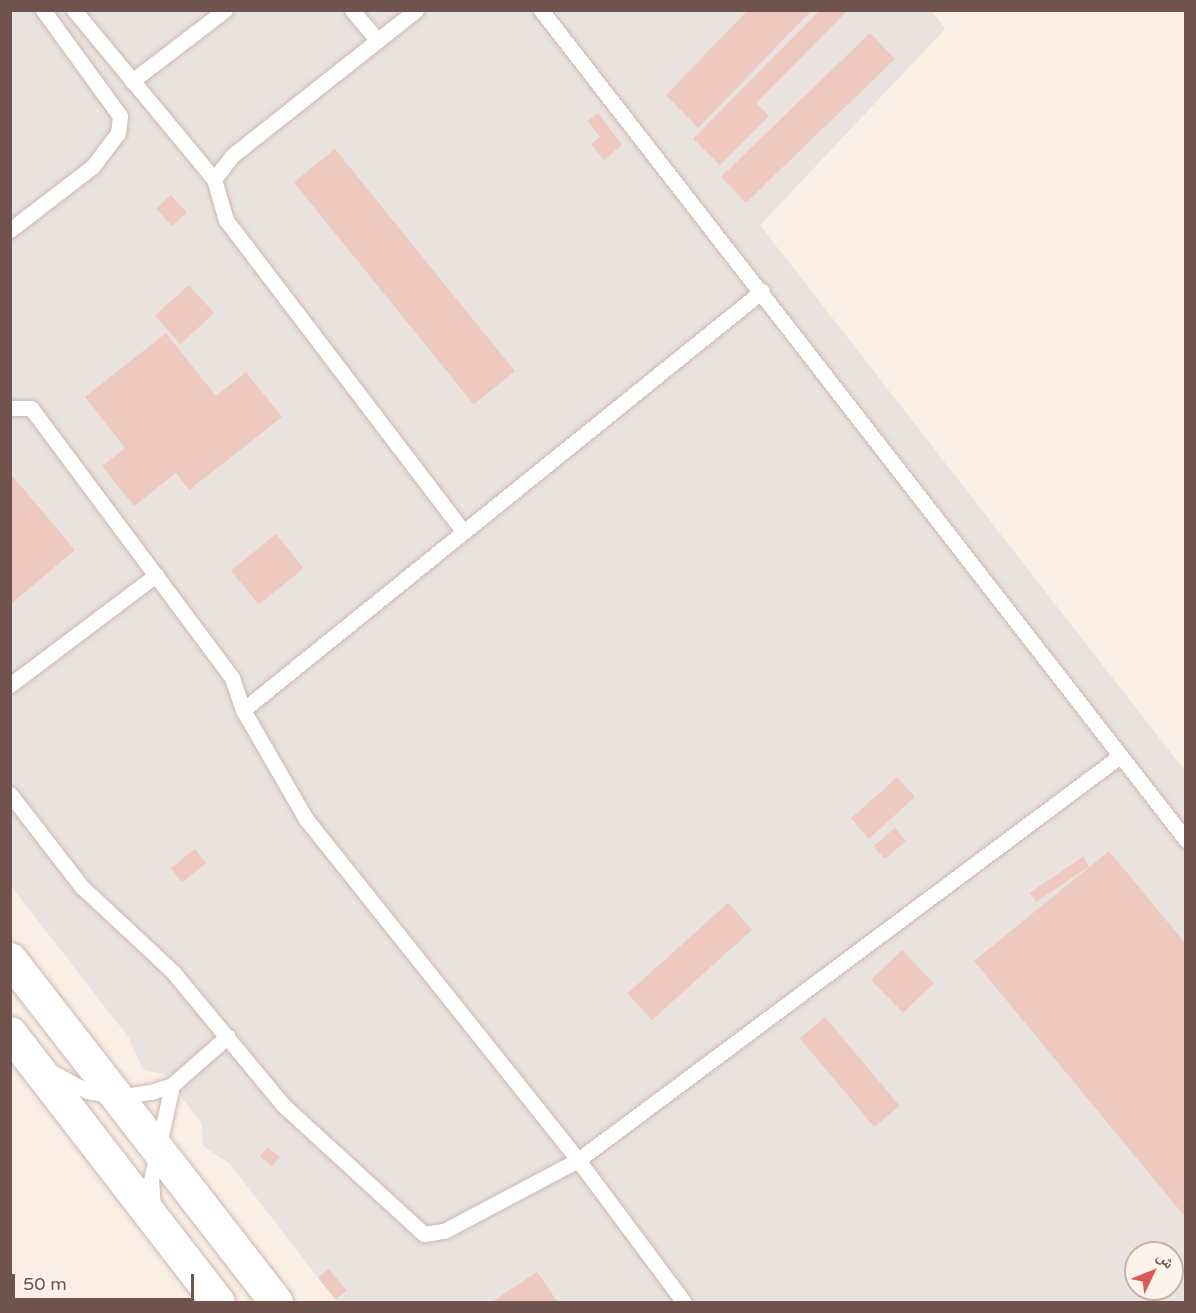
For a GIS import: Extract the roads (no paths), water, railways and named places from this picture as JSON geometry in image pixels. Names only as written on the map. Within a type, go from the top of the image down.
[{"type":"main road","points":[[10,959],[276,1302]]},
{"type":"main road","points":[[10,1033],[218,1302]]},
{"type":"lane","points":[[10,230],[93,166],[118,134],[120,116],[43,10]]},
{"type":"lane","points":[[74,10],[214,179],[226,220],[464,532]]},
{"type":"lane","points":[[132,81],[225,10]]},
{"type":"lane","points":[[352,10],[378,41]]},
{"type":"lane","points":[[214,179],[232,156],[416,10]]},
{"type":"lane","points":[[541,10],[762,291],[1185,840]]},
{"type":"lane","points":[[243,710],[762,291]]},
{"type":"lane","points":[[10,408],[31,408],[232,678],[243,710],[306,819],[578,1160],[684,1302]]},
{"type":"lane","points":[[10,685],[156,575]]},
{"type":"lane","points":[[10,794],[82,887],[173,972],[283,1105],[424,1234],[444,1231],[578,1160],[1120,756]]},
{"type":"lane","points":[[34,1063],[87,1090],[118,1097],[172,1085],[228,1036]]},
{"type":"lane","points":[[154,1219],[151,1180],[172,1085]]}]
